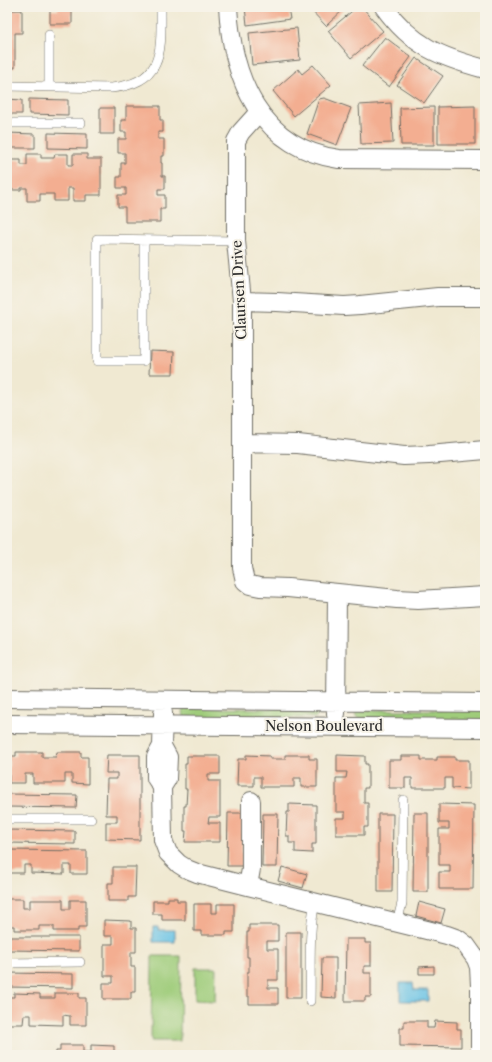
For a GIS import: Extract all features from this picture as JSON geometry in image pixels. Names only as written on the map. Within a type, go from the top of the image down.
[{"type":"street","points":[[228,7],[232,42],[236,61],[244,85],[259,112],[273,128],[288,140],[307,151],[328,158],[358,160],[485,160]]},
{"type":"street","points":[[384,7],[408,35],[421,44],[449,59],[485,69]]},
{"type":"street","name":"Claursen Drive","points":[[259,112],[240,132],[236,141],[236,241],[242,301],[242,568],[245,581],[250,585],[337,593]]},
{"type":"street","points":[[242,301],[344,306],[417,298],[460,296],[485,297]]},
{"type":"street","points":[[242,443],[298,444],[404,456],[485,450]]},
{"type":"street","points":[[336,726],[337,593],[397,600],[485,596]]},
{"type":"street","name":"Nelson Boulevard","points":[[7,698],[485,703]]},
{"type":"street","points":[[163,699],[162,746],[156,757],[156,778],[162,787],[162,833],[168,853],[179,864],[197,872],[458,939],[466,945],[474,955],[479,967],[480,1055]]},
{"type":"street","name":"Nelson Boulevard","points":[[7,724],[485,728]]},
{"type":"street","points":[[248,886],[251,869],[251,802]]},
{"type":"lane","points":[[7,86],[111,88],[123,87],[140,80],[152,69],[159,54],[161,44],[161,7]]},
{"type":"lane","points":[[49,35],[49,87]]},
{"type":"lane","points":[[7,123],[81,123]]},
{"type":"lane","points":[[144,240],[144,361],[97,361],[97,239],[236,241]]},
{"type":"lane","points":[[397,923],[402,903],[403,800]]},
{"type":"lane","points":[[7,818],[91,820]]},
{"type":"lane","points":[[310,1000],[311,933],[315,902]]},
{"type":"lane","points":[[7,963],[80,962]]},
{"type":"green space","points":[[184,708],[316,709],[318,714],[316,718],[184,717],[182,712]]},
{"type":"green space","points":[[357,710],[485,710],[485,721],[357,718],[355,714]]},
{"type":"green space","points":[[152,956],[181,956],[180,1041],[151,1041]]},
{"type":"green space","points":[[195,968],[216,968],[215,1001],[195,1000]]},
{"type":"water","points":[[153,927],[158,927],[158,930],[175,930],[175,942],[153,942]]},
{"type":"water","points":[[400,983],[413,983],[414,990],[428,990],[428,1001],[400,1001]]},
{"type":"building","points":[[58,7],[72,7],[72,24],[50,24],[50,10],[58,10]]},
{"type":"building","points":[[245,7],[288,7],[290,19],[247,25]]},
{"type":"building","points":[[308,7],[346,7],[326,26]]},
{"type":"building","points":[[357,7],[362,7],[383,31],[351,58],[328,31]]},
{"type":"building","points":[[7,10],[22,10],[22,33],[15,33],[15,68],[7,68]]},
{"type":"building","points":[[297,28],[300,60],[252,65],[249,33]]},
{"type":"building","points":[[385,37],[411,57],[389,87],[362,66]]},
{"type":"building","points":[[416,58],[443,76],[424,103],[397,85]]},
{"type":"building","points":[[313,65],[331,85],[294,116],[273,91],[298,69],[302,74]]},
{"type":"building","points":[[324,98],[351,108],[337,145],[307,134],[319,99]]},
{"type":"building","points":[[7,99],[22,100],[22,114],[7,114]]},
{"type":"building","points":[[29,99],[68,100],[68,115],[29,114]]},
{"type":"building","points":[[391,103],[393,143],[361,144],[359,105]]},
{"type":"building","points":[[126,106],[160,106],[160,120],[163,120],[163,132],[158,132],[158,139],[164,139],[164,156],[161,156],[161,163],[162,176],[165,176],[165,189],[158,189],[158,195],[165,195],[165,209],[160,209],[160,222],[125,222],[125,207],[118,207],[118,195],[126,195],[126,188],[117,188],[117,177],[121,177],[121,163],[125,163],[125,153],[118,153],[118,139],[126,139],[126,132],[121,132],[121,120],[126,120]]},
{"type":"building","points":[[475,106],[475,144],[438,144],[438,107]]},
{"type":"building","points":[[434,107],[434,145],[401,145],[400,108]]},
{"type":"building","points":[[100,108],[114,108],[114,134],[100,134]]},
{"type":"building","points":[[7,133],[35,134],[35,148],[7,148]]},
{"type":"building","points":[[48,133],[87,134],[87,149],[48,148]]},
{"type":"building","points":[[27,154],[41,154],[41,158],[54,158],[55,154],[68,154],[68,165],[73,165],[73,154],[87,154],[87,159],[101,159],[101,195],[86,195],[86,201],[73,201],[73,188],[68,188],[68,201],[54,201],[54,194],[40,194],[40,201],[27,201],[27,188],[21,188],[21,190],[7,190],[7,160],[21,160],[21,165],[27,165]]},
{"type":"building","points":[[150,351],[174,352],[173,374],[149,374]]},
{"type":"building","points":[[16,752],[42,752],[42,757],[56,757],[57,752],[81,752],[81,757],[88,757],[88,784],[72,783],[72,774],[65,774],[65,783],[33,783],[33,774],[25,774],[25,783],[9,783],[9,756],[16,756]]},
{"type":"building","points":[[107,755],[140,755],[140,840],[106,839],[106,822],[117,822],[117,815],[106,815],[107,779],[117,779],[117,773],[106,773]]},
{"type":"building","points":[[246,755],[270,756],[270,759],[285,759],[285,755],[309,755],[309,759],[317,759],[317,787],[301,787],[301,778],[294,778],[294,787],[261,787],[261,777],[254,777],[254,786],[237,786],[238,759],[246,759]]},
{"type":"building","points":[[337,755],[365,756],[365,764],[368,764],[368,788],[364,788],[364,803],[368,803],[368,827],[364,827],[364,835],[336,835],[336,818],[345,818],[345,812],[336,812],[336,778],[346,778],[347,772],[337,772]]},
{"type":"building","points":[[187,756],[220,756],[220,774],[208,774],[208,781],[220,781],[220,817],[209,817],[208,823],[220,823],[220,842],[185,842],[186,831],[184,831],[184,806],[186,806],[187,789],[185,789],[185,764],[187,764]]},
{"type":"building","points":[[401,756],[421,756],[421,760],[437,760],[437,757],[455,757],[455,760],[469,760],[469,789],[452,788],[452,778],[445,778],[445,788],[412,788],[412,778],[405,778],[405,788],[389,788],[389,760],[401,760]]},
{"type":"building","points":[[7,794],[77,795],[76,808],[7,807]]},
{"type":"building","points":[[289,804],[316,805],[316,844],[312,844],[312,853],[295,852],[295,843],[289,843],[289,836],[286,836],[287,812],[289,812]]},
{"type":"building","points":[[439,804],[474,805],[473,889],[439,889],[439,872],[450,872],[450,865],[439,865],[439,829],[449,829],[449,823],[439,823]]},
{"type":"building","points":[[228,813],[242,813],[242,866],[227,866]]},
{"type":"building","points":[[414,813],[428,813],[428,892],[413,892]]},
{"type":"building","points":[[263,814],[278,814],[277,867],[262,867]]},
{"type":"building","points":[[378,814],[393,814],[392,892],[378,892]]},
{"type":"building","points":[[7,830],[75,831],[75,844],[7,843]]},
{"type":"building","points":[[8,850],[87,851],[87,874],[71,874],[71,865],[64,865],[64,874],[31,873],[31,865],[24,865],[24,873],[8,873]]},
{"type":"building","points":[[113,867],[136,867],[135,897],[128,897],[128,901],[108,901],[108,883],[113,883]]},
{"type":"building","points":[[282,867],[307,874],[303,888],[278,881]]},
{"type":"building","points":[[168,898],[177,898],[177,901],[185,901],[185,920],[162,920],[162,914],[153,914],[153,901],[168,901]]},
{"type":"building","points":[[7,899],[23,899],[23,908],[30,908],[30,900],[63,900],[63,909],[70,909],[70,900],[86,900],[86,927],[78,927],[78,931],[54,931],[54,926],[39,926],[39,930],[14,930],[14,926],[7,926]]},
{"type":"building","points":[[419,902],[445,909],[441,923],[416,916]]},
{"type":"building","points":[[194,904],[211,904],[211,913],[217,913],[217,904],[234,904],[234,932],[226,932],[226,935],[201,935],[201,931],[194,931]]},
{"type":"building","points":[[104,920],[131,921],[131,928],[136,928],[136,952],[131,952],[131,967],[135,967],[135,992],[131,992],[131,999],[103,999],[103,983],[113,983],[113,976],[104,976],[104,944],[113,944],[113,936],[104,936]]},
{"type":"building","points":[[249,925],[278,925],[278,941],[267,941],[267,949],[278,949],[278,980],[268,980],[268,988],[278,988],[278,1004],[249,1004],[249,996],[247,996],[247,972],[249,972],[249,957],[247,957],[247,932],[249,932]]},
{"type":"building","points":[[286,932],[301,932],[301,998],[286,998]]},
{"type":"building","points":[[7,937],[79,937],[79,951],[7,950]]},
{"type":"building","points":[[346,939],[365,939],[365,943],[371,943],[371,966],[364,966],[364,973],[371,973],[371,997],[365,997],[365,1001],[345,1001]]},
{"type":"building","points":[[322,958],[336,958],[336,998],[321,997]]},
{"type":"building","points":[[434,966],[434,974],[419,974],[419,967]]},
{"type":"building","points":[[7,973],[73,974],[73,988],[7,987]]},
{"type":"building","points":[[14,993],[40,994],[40,998],[55,998],[55,993],[79,993],[79,998],[86,998],[86,1025],[70,1025],[70,1016],[63,1015],[63,1025],[31,1024],[31,1015],[24,1015],[23,1024],[7,1024],[7,997],[14,997]]},
{"type":"building","points":[[404,1021],[427,1021],[427,1028],[434,1028],[435,1021],[457,1022],[457,1029],[461,1029],[461,1047],[400,1046],[400,1028],[404,1028]]},
{"type":"building","points":[[60,1045],[83,1045],[83,1052],[91,1052],[91,1045],[114,1046],[114,1052],[118,1052],[118,1055],[56,1055],[56,1051],[60,1051]]}]
